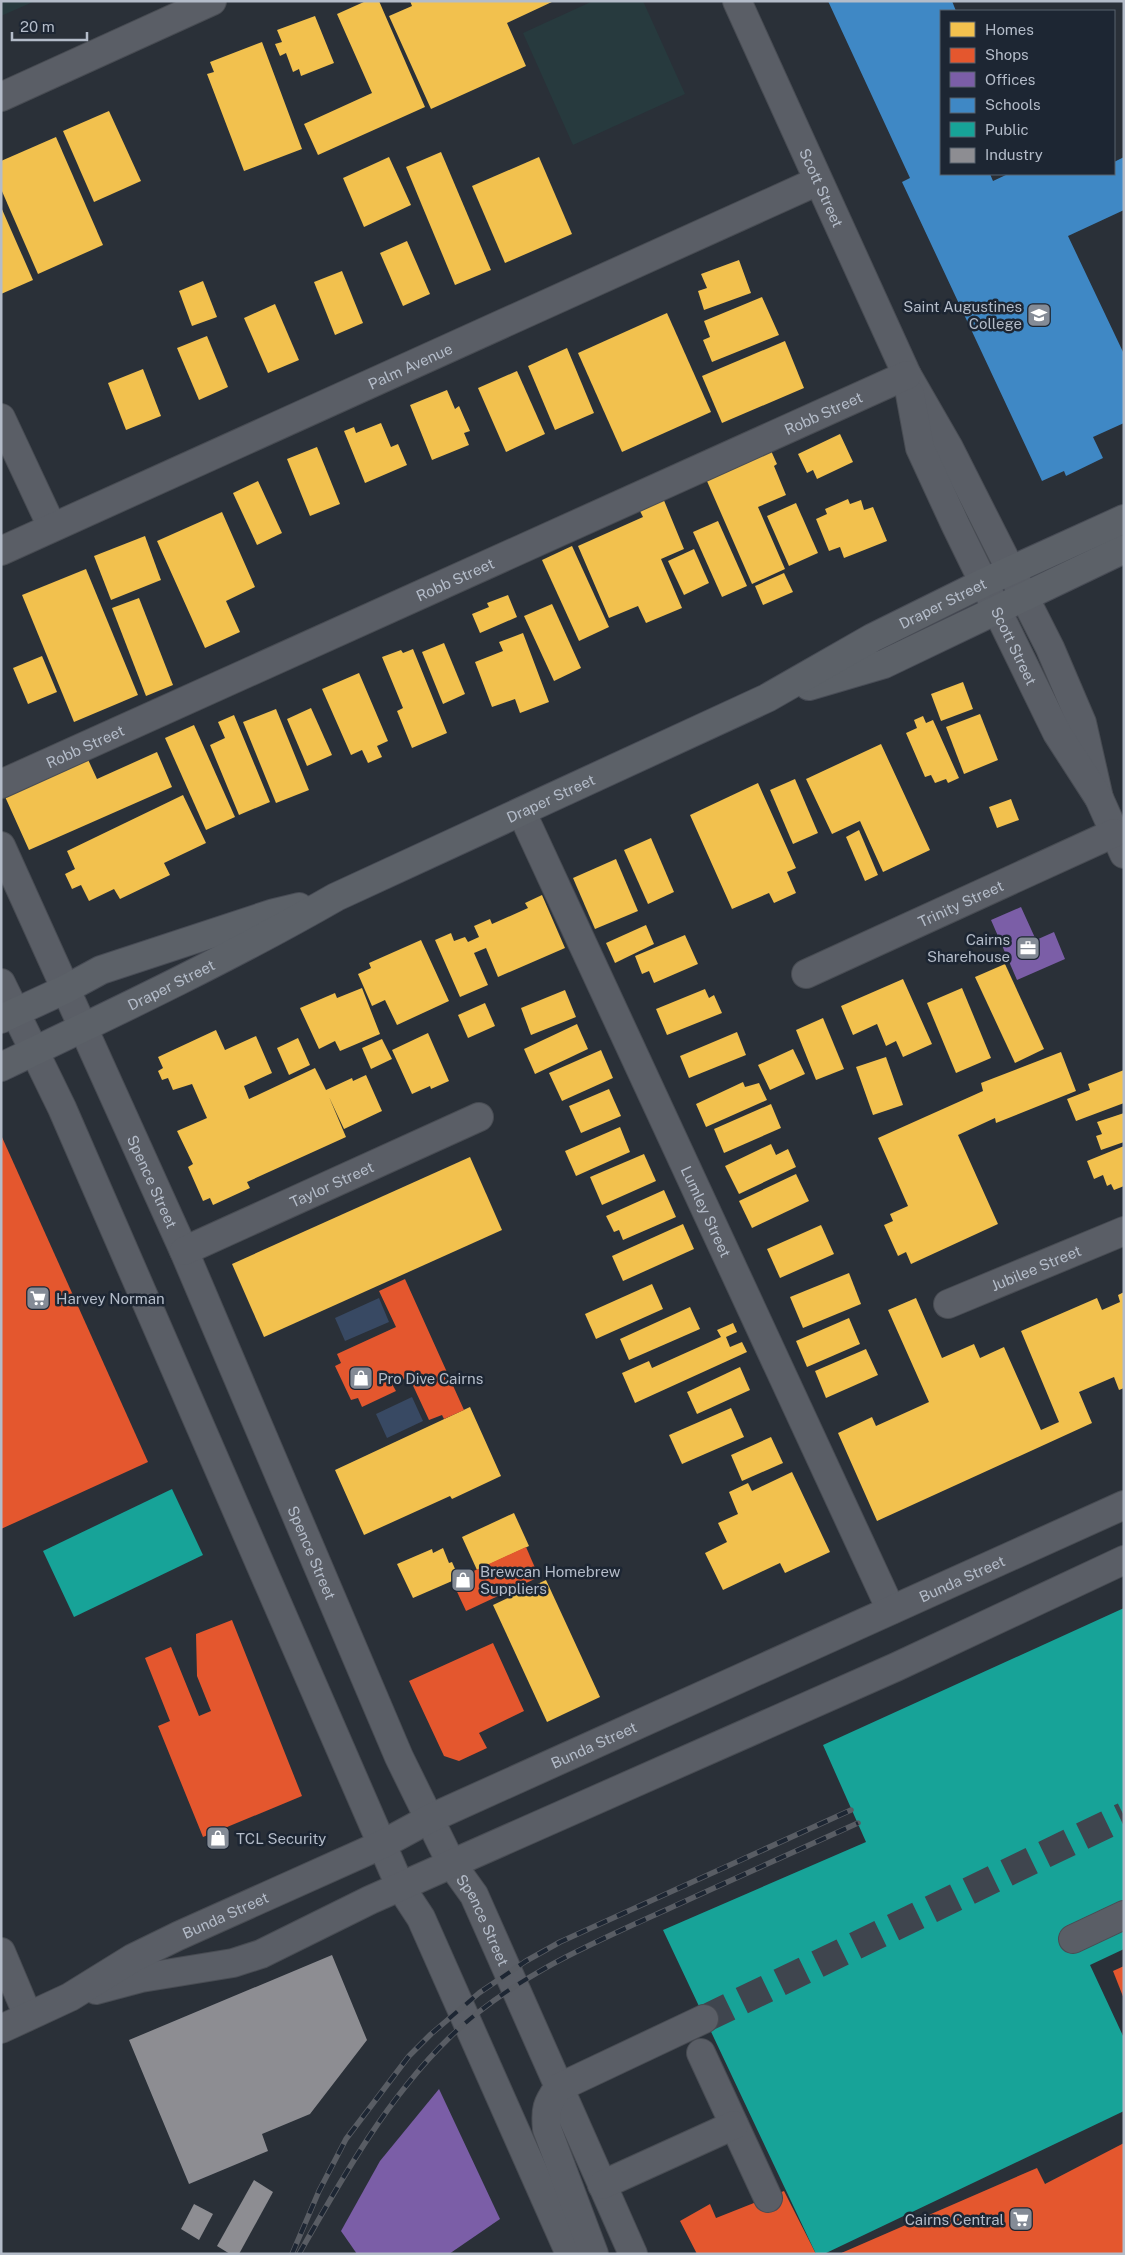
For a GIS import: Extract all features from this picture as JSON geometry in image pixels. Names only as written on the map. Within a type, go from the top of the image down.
[{"type":"main road","name":"Draper Street","points":[[1,1067],[84,1028],[281,929],[336,897],[767,698],[872,638],[1011,570],[1124,519]]},
{"type":"main road","name":"Draper Street","points":[[767,698],[884,664],[1124,549]]},
{"type":"main road","name":"Draper Street","points":[[8,1016],[66,989],[101,970],[274,913],[336,897]]},
{"type":"street","points":[[1,97],[212,1]]},
{"type":"street","name":"Scott Street","points":[[737,1],[907,375],[949,448],[1050,648],[1082,724],[1099,798]]},
{"type":"street","name":"Palm Avenue","points":[[1,551],[818,181]]},
{"type":"street","name":"Scott Street","points":[[907,375],[920,448],[1057,733],[1099,798],[1119,844]]},
{"type":"street","name":"Robb Street","points":[[1,784],[907,375]]},
{"type":"street","points":[[1,418],[52,528]]},
{"type":"street","name":"Lumley Street","points":[[522,812],[891,1610]]},
{"type":"street","name":"Trinity Street","points":[[806,974],[1119,844]]},
{"type":"street","name":"Spence Street","points":[[1,846],[184,1251],[399,1757],[451,1863],[474,1895],[513,1979],[558,2088],[633,2254]]},
{"type":"street","points":[[1,983],[8,1016],[34,1051],[62,1108],[400,1886],[421,1918],[570,2254]]},
{"type":"street","name":"Taylor Street","points":[[184,1251],[479,1117]]},
{"type":"street","name":"Jubilee Street","points":[[948,1304],[1124,1231]]},
{"type":"street","name":"Bunda Street","points":[[1,2029],[70,1997],[133,1958],[169,1940],[382,1844],[429,1819],[1124,1505]]},
{"type":"street","name":"Bunda Street","points":[[70,1997],[141,1978],[204,1969],[261,1954],[400,1886],[886,1671],[1124,1560]]},
{"type":"street","points":[[1073,1939],[1124,1916]]},
{"type":"street","points":[[1,1952],[28,2016]]},
{"type":"street","points":[[594,2254],[547,2129],[546,2109],[548,2102],[558,2088],[704,2019]]},
{"type":"street","points":[[701,2053],[768,2198]]},
{"type":"street","points":[[602,2185],[734,2124]]},
{"type":"green space","points":[[1,1],[35,1],[1,16]]},
{"type":"green space","points":[[593,1],[643,1],[685,94],[573,145],[523,33]]},
{"type":"water","points":[[379,1298],[389,1322],[345,1341],[335,1318]]},
{"type":"water","points":[[412,1397],[423,1421],[387,1438],[376,1414]]},
{"type":"building: Homes","points":[[366,1],[379,1],[425,107],[318,155],[304,124],[372,93],[337,14]]},
{"type":"building: Homes","points":[[410,1],[554,1],[507,23],[526,66],[431,109],[389,16],[412,6]]},
{"type":"building: Homes","points":[[315,16],[334,63],[301,76],[299,69],[293,72],[286,53],[280,56],[275,44],[282,42],[277,30]]},
{"type":"building: Homes","points":[[262,42],[302,149],[244,171],[207,74],[214,72],[210,62]]},
{"type":"building: Homes","points":[[109,111],[141,181],[94,202],[63,131]]},
{"type":"building: Homes","points":[[56,137],[103,245],[38,274],[1,189],[1,161]]},
{"type":"building: Homes","points":[[441,152],[491,270],[455,285],[406,167]]},
{"type":"building: Homes","points":[[389,157],[411,205],[364,227],[343,178]]},
{"type":"building: Homes","points":[[539,157],[572,234],[505,263],[472,186]]},
{"type":"building: Homes","points":[[1,207],[33,280],[1,294]]},
{"type":"building: Homes","points":[[407,241],[430,294],[403,306],[380,253]]},
{"type":"building: Homes","points":[[739,260],[751,293],[704,310],[698,291],[707,288],[701,274]]},
{"type":"building: Homes","points":[[342,271],[363,323],[335,335],[314,282]]},
{"type":"building: Homes","points":[[203,281],[217,317],[192,326],[179,291]]},
{"type":"building: Homes","points":[[762,297],[779,335],[712,362],[703,340],[710,337],[704,321]]},
{"type":"building: Homes","points":[[275,304],[299,360],[268,373],[244,318]]},
{"type":"building: Homes","points":[[667,313],[711,412],[622,452],[578,353]]},
{"type":"building: Homes","points":[[207,336],[228,387],[199,400],[177,348]]},
{"type":"building: Homes","points":[[785,341],[804,388],[722,423],[702,376]]},
{"type":"building: Homes","points":[[567,348],[594,413],[555,430],[528,366]]},
{"type":"building: Homes","points":[[143,369],[161,416],[126,430],[108,383]]},
{"type":"building: Homes","points":[[517,371],[545,434],[506,452],[478,388]]},
{"type":"building: Homes","points":[[447,390],[455,409],[459,406],[470,431],[464,433],[469,445],[432,460],[410,405]]},
{"type":"building: Homes","points":[[381,423],[391,447],[398,444],[407,465],[365,483],[344,431],[354,427],[356,433]]},
{"type":"building: Homes","points":[[840,434],[853,462],[817,479],[813,470],[807,473],[798,454]]},
{"type":"building: Homes","points":[[768,444],[777,464],[774,466],[786,495],[758,507],[785,569],[752,584],[703,472]]},
{"type":"building: Homes","points":[[317,447],[340,504],[310,516],[287,459]]},
{"type":"building: Homes","points":[[258,481],[282,533],[257,545],[233,493]]},
{"type":"building: Homes","points":[[663,498],[684,549],[661,559],[682,608],[646,623],[638,606],[609,618],[578,546],[643,517],[639,509]]},
{"type":"building: Homes","points":[[848,499],[850,504],[861,500],[864,510],[873,507],[887,541],[844,558],[840,547],[829,551],[816,519],[827,514],[825,509]]},
{"type":"building: Homes","points":[[796,503],[818,553],[789,566],[767,516]]},
{"type":"building: Homes","points":[[222,512],[255,587],[226,601],[240,632],[205,648],[157,541]]},
{"type":"building: Homes","points":[[718,521],[747,586],[722,597],[693,532]]},
{"type":"building: Homes","points":[[145,536],[161,580],[111,600],[94,556]]},
{"type":"building: Homes","points":[[572,546],[609,627],[579,641],[542,560]]},
{"type":"building: Homes","points":[[694,549],[709,583],[684,595],[668,561]]},
{"type":"building: Homes","points":[[86,569],[138,695],[74,722],[22,595]]},
{"type":"building: Homes","points":[[784,573],[793,592],[763,605],[755,586]]},
{"type":"building: Homes","points":[[508,595],[517,617],[480,633],[472,614],[489,607],[487,603]]},
{"type":"building: Homes","points":[[139,598],[173,685],[146,696],[112,608]]},
{"type":"building: Homes","points":[[552,604],[581,668],[554,681],[524,616]]},
{"type":"building: Homes","points":[[523,633],[549,702],[520,713],[515,699],[492,707],[475,662],[503,651],[499,642]]},
{"type":"building: Homes","points":[[444,643],[465,694],[443,704],[422,652]]},
{"type":"building: Homes","points":[[413,649],[447,733],[412,748],[397,711],[403,708],[382,657],[401,650],[403,653]]},
{"type":"building: Homes","points":[[42,656],[57,692],[28,704],[13,668]]},
{"type":"building: Homes","points":[[359,673],[388,741],[377,746],[382,757],[368,763],[362,750],[351,755],[322,689]]},
{"type":"building: Homes","points":[[963,682],[973,709],[941,721],[931,694]]},
{"type":"building: Homes","points":[[311,708],[332,755],[307,766],[287,719]]},
{"type":"building: Homes","points":[[276,709],[309,790],[276,803],[243,722]]},
{"type":"building: Homes","points":[[980,714],[998,760],[964,774],[946,727]]},
{"type":"building: Homes","points":[[234,715],[270,802],[239,815],[210,745],[225,738],[218,722]]},
{"type":"building: Homes","points":[[923,716],[926,723],[933,720],[959,778],[948,783],[946,779],[935,783],[931,775],[925,777],[906,733],[917,728],[914,720]]},
{"type":"building: Homes","points":[[194,725],[235,817],[206,830],[165,738]]},
{"type":"building: Homes","points":[[881,744],[930,850],[883,872],[860,821],[832,834],[806,779]]},
{"type":"building: Homes","points":[[157,752],[172,787],[29,850],[2,790],[85,753],[97,779]]},
{"type":"building: Homes","points":[[795,779],[818,833],[793,844],[770,790]]},
{"type":"building: Homes","points":[[758,783],[796,868],[787,872],[796,893],[774,903],[769,893],[732,909],[690,815]]},
{"type":"building: Homes","points":[[183,795],[206,843],[164,863],[170,875],[120,899],[114,889],[89,901],[81,885],[72,889],[65,874],[75,869],[67,851]]},
{"type":"building: Homes","points":[[1011,799],[1019,820],[997,828],[989,807]]},
{"type":"building: Homes","points":[[859,830],[878,875],[865,881],[846,837]]},
{"type":"building: Homes","points":[[651,838],[674,892],[648,904],[624,850]]},
{"type":"building: Homes","points":[[616,859],[638,911],[595,929],[573,878]]},
{"type":"building: Homes","points":[[542,895],[565,948],[498,977],[486,948],[474,953],[488,985],[460,997],[435,940],[451,933],[454,941],[465,937],[468,942],[479,937],[474,926],[490,919],[492,924],[528,908],[525,903]]},
{"type":"building: Homes","points":[[646,925],[654,944],[615,963],[606,943]]},
{"type":"building: Homes","points":[[685,935],[698,964],[654,983],[649,971],[642,974],[635,956]]},
{"type":"building: Homes","points":[[421,940],[449,1001],[397,1025],[385,1000],[372,1006],[358,974],[371,968],[369,963]]},
{"type":"building: Homes","points":[[1005,964],[1044,1049],[1015,1063],[975,977]]},
{"type":"building: Homes","points":[[903,979],[932,1044],[903,1057],[896,1041],[886,1046],[877,1024],[853,1035],[841,1006]]},
{"type":"building: Homes","points":[[362,988],[380,1034],[340,1051],[335,1041],[319,1049],[300,1008],[335,993],[337,998]]},
{"type":"building: Homes","points":[[962,988],[991,1058],[956,1073],[927,1003]]},
{"type":"building: Homes","points":[[705,989],[709,998],[714,995],[722,1013],[667,1035],[656,1009]]},
{"type":"building: Homes","points":[[565,990],[576,1017],[531,1035],[521,1008]]},
{"type":"building: Homes","points":[[485,1003],[495,1026],[468,1038],[458,1015]]},
{"type":"building: Homes","points":[[823,1018],[844,1069],[816,1080],[796,1030]]},
{"type":"building: Homes","points":[[577,1024],[588,1049],[535,1074],[524,1049]]},
{"type":"building: Homes","points":[[216,1030],[225,1050],[256,1036],[272,1073],[244,1086],[249,1099],[315,1068],[326,1090],[352,1078],[353,1081],[366,1075],[382,1111],[344,1129],[329,1097],[346,1137],[247,1182],[250,1188],[213,1205],[210,1198],[203,1201],[188,1167],[193,1164],[177,1131],[207,1118],[192,1084],[173,1090],[168,1078],[162,1080],[158,1071],[163,1068],[158,1057]]},
{"type":"building: Homes","points":[[737,1032],[746,1055],[689,1078],[680,1056]]},
{"type":"building: Homes","points":[[428,1033],[449,1081],[431,1089],[430,1086],[412,1094],[392,1050]]},
{"type":"building: Homes","points":[[298,1038],[310,1065],[289,1075],[277,1048]]},
{"type":"building: Homes","points":[[382,1039],[392,1059],[371,1069],[362,1048]]},
{"type":"building: Homes","points":[[793,1049],[805,1074],[770,1090],[758,1065]]},
{"type":"building: Homes","points":[[601,1050],[613,1078],[562,1101],[549,1073]]},
{"type":"building: Homes","points":[[1061,1052],[1076,1091],[996,1123],[995,1118],[958,1135],[998,1224],[911,1264],[906,1252],[898,1256],[884,1225],[893,1221],[890,1214],[908,1206],[878,1138],[983,1091],[981,1083]]},
{"type":"building: Homes","points":[[886,1057],[903,1105],[873,1115],[856,1067]]},
{"type":"building: Homes","points":[[1124,1070],[1124,1103],[1076,1121],[1067,1099],[1090,1090],[1088,1084]]},
{"type":"building: Homes","points":[[743,1082],[745,1087],[759,1083],[767,1100],[706,1127],[696,1104]]},
{"type":"building: Homes","points":[[609,1089],[621,1116],[581,1133],[569,1106]]},
{"type":"building: Homes","points":[[771,1104],[781,1128],[724,1153],[714,1129]]},
{"type":"building: Homes","points":[[1124,1113],[1124,1142],[1101,1150],[1096,1136],[1102,1134],[1097,1122]]},
{"type":"building: Homes","points":[[620,1127],[630,1152],[576,1176],[565,1151]]},
{"type":"building: Homes","points":[[771,1144],[776,1155],[788,1149],[796,1167],[739,1194],[725,1166]]},
{"type":"building: Homes","points":[[1124,1146],[1124,1186],[1114,1190],[1111,1184],[1107,1186],[1103,1175],[1094,1179],[1087,1161]]},
{"type":"building: Homes","points":[[644,1154],[656,1181],[602,1205],[590,1177]]},
{"type":"building: Homes","points":[[470,1157],[502,1230],[264,1337],[232,1264]]},
{"type":"building: Homes","points":[[796,1174],[809,1201],[752,1228],[739,1201]]},
{"type":"building: Homes","points":[[664,1190],[676,1217],[623,1240],[619,1230],[614,1232],[606,1216]]},
{"type":"building: Homes","points":[[683,1224],[694,1249],[623,1281],[612,1256]]},
{"type":"building: Homes","points":[[821,1225],[834,1254],[780,1278],[767,1249]]},
{"type":"building: Homes","points":[[849,1273],[861,1304],[803,1328],[790,1297]]},
{"type":"building: Homes","points":[[652,1284],[663,1309],[596,1339],[585,1314]]},
{"type":"building: Homes","points":[[1124,1292],[1124,1388],[1119,1390],[1114,1377],[1079,1392],[1092,1423],[877,1521],[838,1433],[872,1417],[876,1426],[929,1402],[888,1310],[916,1298],[942,1358],[974,1344],[980,1358],[1004,1347],[1041,1430],[1059,1422],[1021,1331],[1097,1298],[1102,1310],[1120,1302],[1118,1295]]},
{"type":"building: Homes","points":[[690,1307],[700,1329],[629,1360],[620,1339]]},
{"type":"building: Homes","points":[[849,1318],[860,1344],[807,1367],[796,1341]]},
{"type":"building: Homes","points":[[733,1323],[737,1332],[726,1337],[730,1347],[742,1342],[747,1352],[635,1403],[622,1373],[649,1361],[652,1368],[721,1337],[717,1330]]},
{"type":"building: Homes","points":[[866,1349],[878,1375],[826,1398],[815,1371]]},
{"type":"building: Homes","points":[[740,1367],[750,1390],[697,1414],[687,1392]]},
{"type":"building: Homes","points":[[470,1407],[501,1476],[452,1499],[450,1496],[364,1535],[335,1470]]},
{"type":"building: Homes","points":[[731,1408],[744,1437],[682,1464],[669,1435]]},
{"type":"building: Homes","points":[[771,1437],[783,1463],[742,1481],[731,1455]]},
{"type":"building: Homes","points":[[792,1472],[830,1552],[785,1573],[780,1563],[723,1590],[705,1553],[727,1542],[718,1523],[738,1514],[729,1492],[748,1483],[752,1491]]},
{"type":"building: Homes","points":[[514,1513],[529,1546],[477,1570],[462,1537]]},
{"type":"building: Homes","points":[[443,1548],[449,1563],[452,1562],[459,1578],[413,1598],[397,1564],[432,1549],[433,1553]]},
{"type":"building: Homes","points":[[546,1580],[600,1697],[547,1722],[493,1605]]},
{"type":"building: Shops","name":"Harvey Norman","points":[[1,1135],[148,1462],[1,1529]]},
{"type":"building: Shops","points":[[405,1279],[464,1410],[444,1419],[442,1415],[429,1420],[409,1377],[392,1384],[396,1391],[362,1407],[358,1398],[351,1400],[335,1366],[341,1363],[337,1354],[396,1327],[379,1291]]},
{"type":"building: Shops","points":[[526,1547],[539,1577],[466,1611],[452,1581]]},
{"type":"building: Shops","points":[[232,1620],[302,1796],[203,1837],[158,1726],[170,1721],[145,1658],[171,1647],[199,1716],[211,1711],[197,1676],[196,1634]]},
{"type":"building: Shops","points":[[493,1643],[524,1711],[479,1733],[487,1748],[459,1761],[444,1756],[409,1681]]},
{"type":"building: Shops","points":[[1124,1966],[1124,1999],[1113,1971]]},
{"type":"building: Shops","name":"Cairns Central","points":[[1124,2143],[1124,2254],[839,2254],[1037,2168],[1045,2184]]},
{"type":"building: Shops","points":[[784,2191],[816,2254],[697,2254],[680,2221],[710,2204],[716,2218]]},
{"type":"building: Offices","points":[[1021,907],[1036,940],[1054,932],[1065,959],[1017,980],[991,920]]},
{"type":"building: Offices","points":[[439,2089],[500,2219],[449,2254],[357,2254],[341,2231],[380,2161]]},
{"type":"building: Schools","name":"Saint Augustines College","points":[[828,1],[952,1],[956,10],[940,10],[940,175],[990,175],[993,181],[1006,175],[1115,175],[1115,162],[1124,157],[1124,210],[1068,236],[1124,354],[1124,423],[1093,437],[1103,458],[1066,476],[1064,471],[1042,481],[902,182],[910,178]]},
{"type":"building: Public","points":[[172,1489],[203,1555],[74,1617],[43,1551]]},
{"type":"building: Public","points":[[1124,1608],[1124,1949],[1090,1965],[1124,2038],[1124,2111],[824,2254],[816,2254],[663,1930],[866,1842],[823,1745]]},
{"type":"building: Industry","points":[[332,1955],[367,2040],[310,2114],[262,2134],[268,2151],[189,2184],[129,2040]]},
{"type":"building: Industry","points":[[254,2180],[273,2192],[239,2254],[230,2254],[217,2246]]},
{"type":"building: Industry","points":[[194,2204],[213,2214],[199,2240],[181,2229]]},
{"type":"tunnel","points":[[704,2019],[1124,1816]]},
{"type":"railway","points":[[292,2254],[319,2191],[346,2139],[409,2056],[431,2034],[479,1993],[526,1961],[560,1942],[851,1810]]},
{"type":"railway","points":[[299,2254],[349,2168],[386,2112],[427,2061],[474,2016],[526,1979],[582,1949],[858,1823]]},
{"type":"place","name":"Saint Augustines College","points":[[1039,315]]},
{"type":"place","name":"Cairns Sharehouse","points":[[1028,948]]},
{"type":"place","name":"Harvey Norman","points":[[38,1298]]},
{"type":"place","name":"Pro Dive Cairns","points":[[361,1378]]},
{"type":"place","name":"Brewcan Homebrew Suppliers","points":[[463,1580]]},
{"type":"place","name":"TCL Security","points":[[218,1838]]},
{"type":"place","name":"Cairns Central","points":[[1021,2219]]}]
